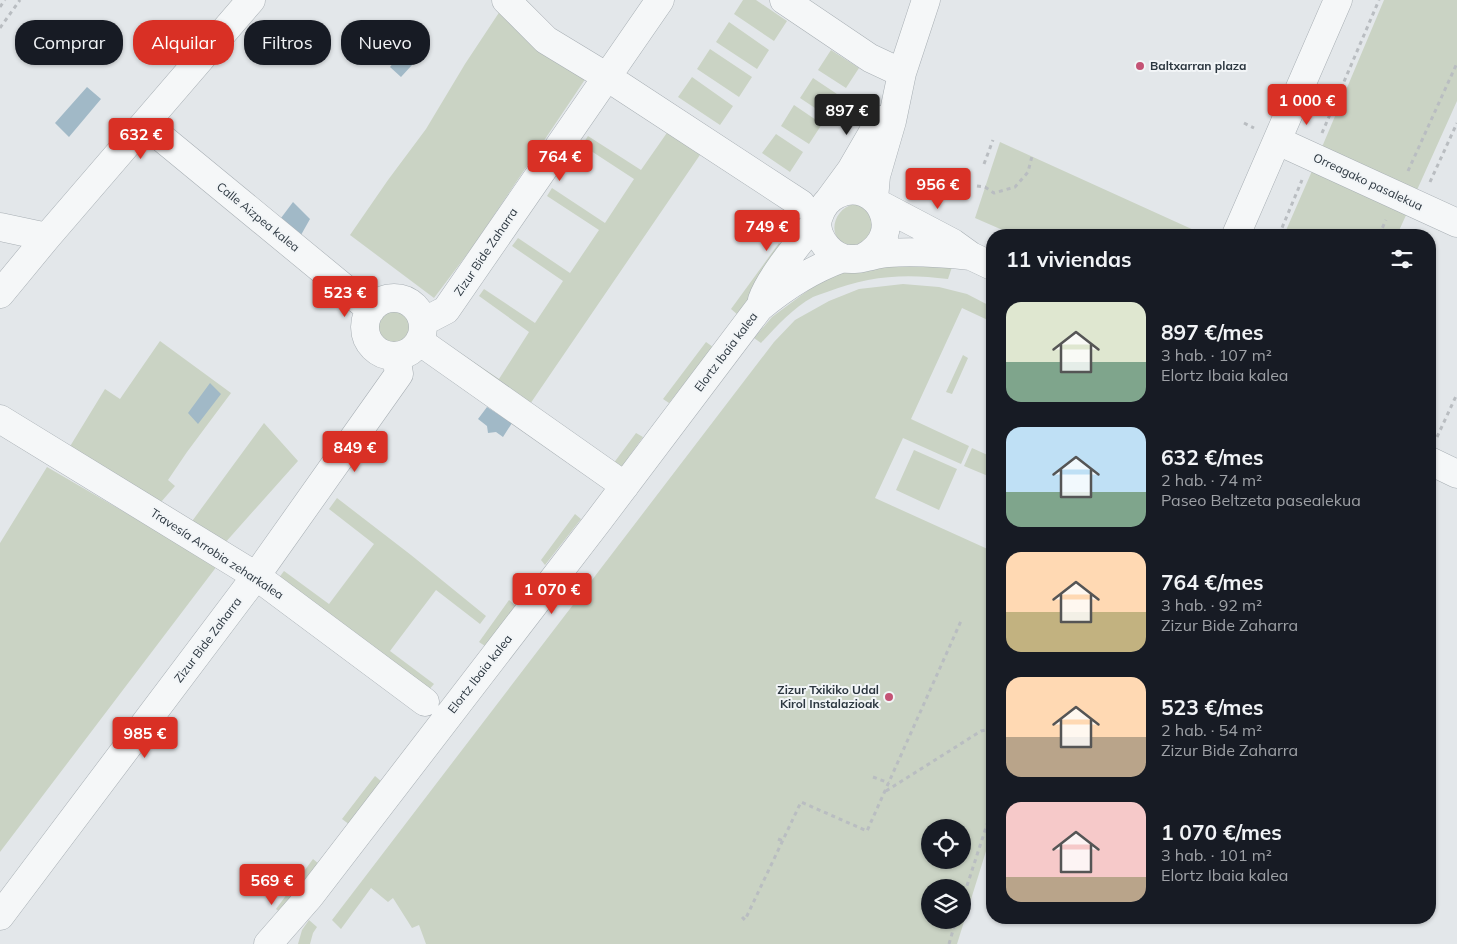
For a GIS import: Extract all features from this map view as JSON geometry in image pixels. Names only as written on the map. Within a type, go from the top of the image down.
[{"type":"street","points":[[0,294],[251,0]]},
{"type":"street","points":[[506,0],[546,40],[816,208],[821,239],[834,254],[854,258],[885,253],[912,252],[982,261]]},
{"type":"street","name":"Zizur Bide Zaharra","points":[[421,332],[446,310],[660,0]]},
{"type":"street","points":[[784,0],[870,58],[899,84]]},
{"type":"street","name":"Elortz Ibaia kalea","points":[[877,201],[876,176],[892,121],[899,84],[926,0]]},
{"type":"street","points":[[1239,229],[1338,0]]},
{"type":"street","name":"Elortz Ibaia kalea","points":[[759,308],[764,294],[816,208],[851,170],[899,84]]},
{"type":"street","name":"Calle Aizpea kalea","points":[[145,124],[371,310]]},
{"type":"street","name":"Orreagako pasalekua","points":[[1278,141],[1457,223]]},
{"type":"street","points":[[816,208],[838,194],[849,191],[861,192],[982,261]]},
{"type":"street","points":[[854,258],[873,252],[880,245],[885,235],[886,219],[877,201]]},
{"type":"street","points":[[0,227],[47,237]]},
{"type":"street","name":"Elortz Ibaia kalea","points":[[268,944],[310,896],[625,486],[759,308],[781,290],[824,265],[854,258]]},
{"type":"street","points":[[386,299],[406,300],[420,313],[421,332],[414,348],[406,354],[387,355],[378,351],[367,337],[367,318],[371,310],[378,303],[386,299]]},
{"type":"street","points":[[421,332],[625,486]]},
{"type":"street","name":"Zizur Bide Zaharra","points":[[0,916],[256,576],[399,374],[396,356]]},
{"type":"street","name":"Travesía Arrobia zeharkalea","points":[[0,418],[256,576],[425,702]]},
{"type":"street","points":[[1436,456],[1457,474]]},
{"type":"street","name":"Elortz Ibaia kalea","points":[[288,944],[310,896]]},
{"type":"path","points":[[0,7],[5,0]]},
{"type":"path","points":[[0,28],[20,0]]},
{"type":"path","points":[[1282,229],[1379,0]]},
{"type":"path","points":[[1382,229],[1457,63]]},
{"type":"path","points":[[984,164],[993,140]]},
{"type":"path","points":[[976,186],[985,187],[994,193],[1015,188],[1028,172],[1032,156]]},
{"type":"path","points":[[1436,443],[1457,394]]},
{"type":"path","points":[[742,917],[745,920],[801,802],[867,831],[961,621]]},
{"type":"path","points":[[885,791],[981,731],[986,730]]},
{"type":"path","points":[[873,777],[889,783]]},
{"type":"path","points":[[969,879],[986,828]]},
{"type":"path","points":[[778,839],[783,840]]},
{"type":"path","points":[[949,944],[953,929]]},
{"type":"green space","points":[[743,0],[756,0],[787,21],[774,41],[734,14]]},
{"type":"green space","points":[[1384,0],[1457,0],[1457,101],[1417,190],[1322,147]]},
{"type":"green space","points":[[504,5],[588,75],[474,245],[434,298],[350,235],[426,129],[465,64]]},
{"type":"green space","points":[[729,22],[769,50],[757,69],[716,42]]},
{"type":"green space","points":[[710,49],[752,77],[739,97],[697,69]]},
{"type":"green space","points":[[831,50],[859,68],[846,88],[818,70]]},
{"type":"green space","points":[[692,77],[733,106],[720,125],[678,97]]},
{"type":"green space","points":[[813,78],[840,96],[827,116],[800,98]]},
{"type":"green space","points":[[794,105],[822,124],[809,144],[781,126]]},
{"type":"green space","points":[[671,127],[704,149],[528,407],[447,344],[499,379],[529,332],[479,296],[484,289],[535,323],[563,281],[512,246],[518,238],[570,273],[599,230],[547,196],[552,188],[605,223],[634,179],[582,145],[588,136],[641,170]]},
{"type":"green space","points":[[776,134],[803,152],[790,172],[762,153]]},
{"type":"green space","points":[[1000,142],[1192,229],[1000,229],[975,218]]},
{"type":"green space","points":[[1312,171],[1407,213],[1400,229],[1287,229]]},
{"type":"green space","points":[[854,204],[861,204],[877,225],[862,246],[842,242],[837,237],[835,231],[835,224],[841,212]]},
{"type":"green space","points":[[779,243],[785,249],[738,315],[731,309]]},
{"type":"green space","points":[[953,264],[948,279],[916,276],[886,277],[857,282],[816,296],[792,312],[761,343],[754,338],[772,317],[822,280],[857,267]]},
{"type":"green space","points":[[903,284],[939,287],[967,294],[986,304],[986,319],[962,308],[911,419],[969,446],[961,464],[903,438],[875,498],[986,548],[986,851],[971,899],[971,879],[921,879],[921,929],[962,929],[957,944],[426,944],[419,925],[412,928],[393,898],[388,902],[371,888],[341,929],[332,920],[774,342],[795,320],[829,301],[859,289]]},
{"type":"green space","points":[[394,310],[400,311],[405,315],[409,320],[409,332],[405,337],[400,341],[394,342],[388,341],[383,337],[379,332],[378,326],[379,320],[383,315],[388,311]]},
{"type":"green space","points":[[160,341],[231,393],[168,480],[175,486],[161,502],[69,448],[105,389],[120,399]]},
{"type":"green space","points":[[706,342],[713,347],[669,403],[663,399]]},
{"type":"green space","points":[[963,355],[968,358],[952,394],[946,392]]},
{"type":"green space","points":[[264,423],[298,461],[224,544],[190,524]]},
{"type":"green space","points":[[636,433],[643,437],[620,469],[613,464]]},
{"type":"green space","points":[[972,448],[986,454],[986,475],[964,466]]},
{"type":"green space","points":[[914,450],[957,469],[939,510],[896,490]]},
{"type":"green space","points":[[47,467],[217,566],[0,852],[0,543]]},
{"type":"green space","points":[[337,498],[486,616],[480,624],[436,590],[390,651],[434,684],[427,692],[278,579],[284,571],[329,604],[374,544],[329,509]]},
{"type":"green space","points":[[575,514],[581,519],[545,565],[541,560]]},
{"type":"green space","points":[[509,600],[516,606],[485,646],[479,642]]},
{"type":"green space","points":[[375,776],[382,782],[350,825],[342,819]]},
{"type":"green space","points":[[313,859],[319,864],[282,914],[276,909]]},
{"type":"green space","points":[[309,920],[317,927],[310,944],[298,944],[302,930]]},
{"type":"water","points":[[392,65],[412,65],[401,77],[390,67]]},
{"type":"water","points":[[87,87],[101,99],[69,137],[55,123]]},
{"type":"water","points":[[293,202],[310,219],[301,235],[281,218]]},
{"type":"water","points":[[210,383],[221,394],[198,424],[188,413]]},
{"type":"water","points":[[487,407],[512,423],[503,437],[496,432],[488,433],[487,426],[478,419]]},
{"type":"place","name":"Baltxarran plaza","points":[[1140,66]]},
{"type":"place","name":"Zizur Txikiko Udal Kirol Instalazioak","points":[[889,697]]}]
